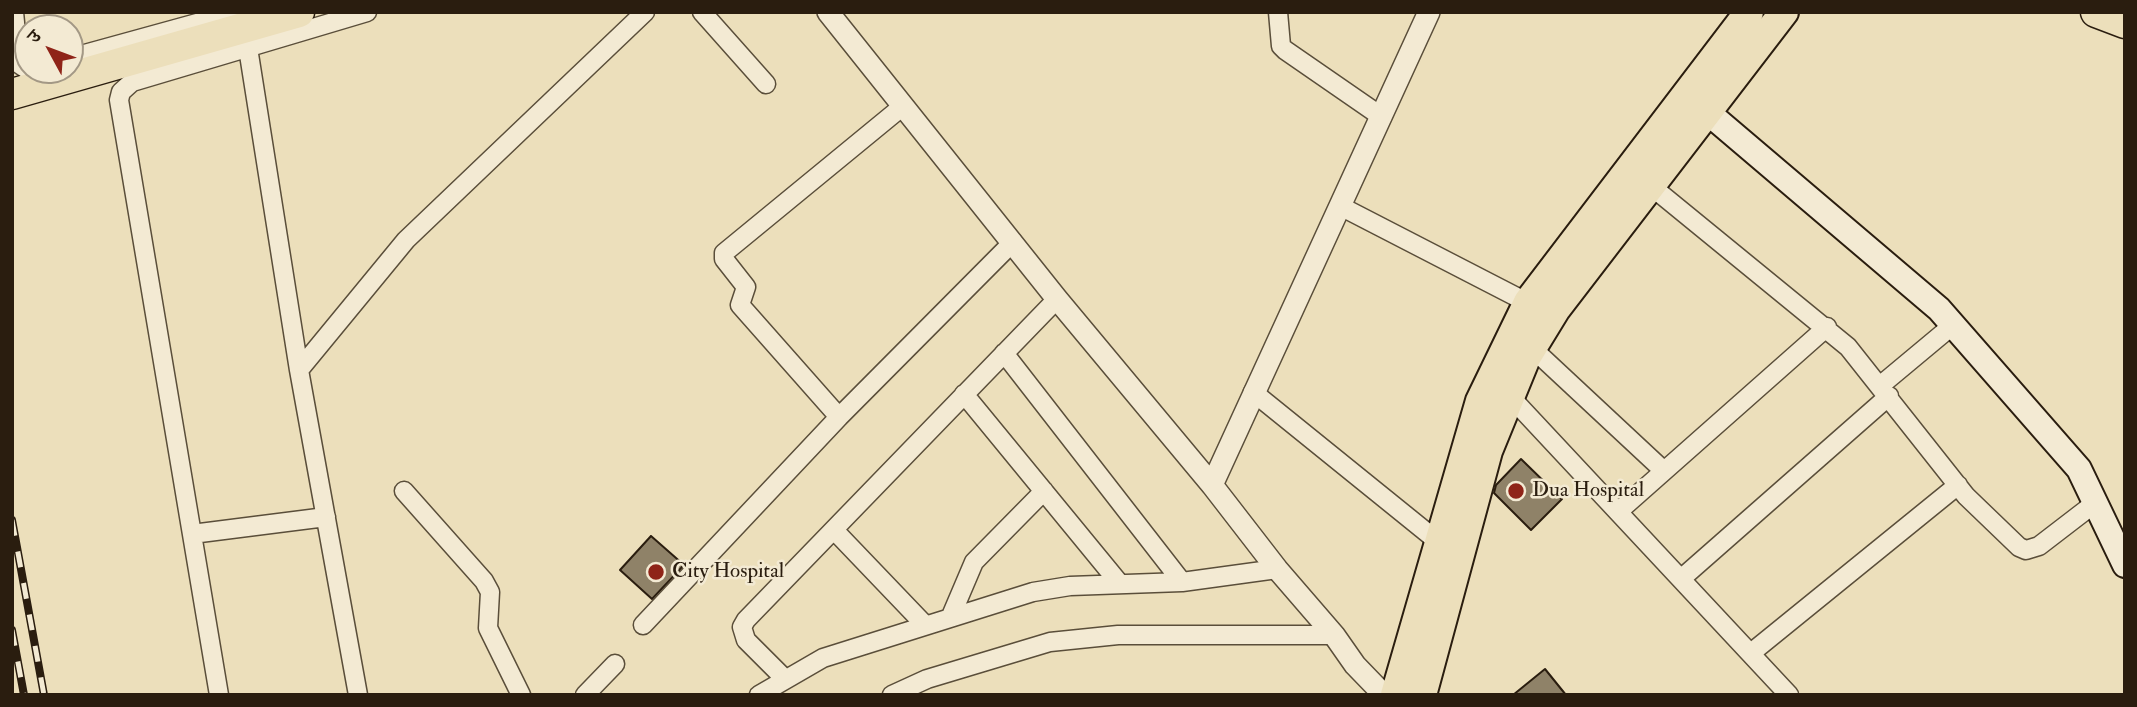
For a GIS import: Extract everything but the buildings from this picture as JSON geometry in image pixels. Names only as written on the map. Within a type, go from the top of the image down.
[{"type":"highway","points":[[12,94],[299,12]]},
{"type":"highway","points":[[2096,12],[2125,23]]},
{"type":"main road","points":[[1500,387],[1539,310],[1614,213],[1686,94],[1749,12]]},
{"type":"main road","points":[[1614,213],[1651,186],[1784,12]]},
{"type":"main road","points":[[1686,94],[1939,309],[2079,469],[2125,565]]},
{"type":"main road","points":[[1422,695],[1473,424],[1532,348],[1539,310]]},
{"type":"main road","points":[[1395,695],[1450,549]]},
{"type":"street","points":[[84,54],[237,12]]},
{"type":"street","points":[[219,695],[119,100],[121,92],[132,82],[367,12]]},
{"type":"street","points":[[299,370],[415,230],[645,12]]},
{"type":"street","points":[[702,12],[766,83]]},
{"type":"street","points":[[828,12],[1057,299],[1212,485],[1277,569],[1334,635],[1355,665],[1384,695]]},
{"type":"street","points":[[1278,12],[1281,46],[1382,117]]},
{"type":"street","points":[[1212,485],[1429,12]]},
{"type":"street","points":[[248,48],[299,370],[358,695]]},
{"type":"street","points":[[839,417],[740,306],[747,289],[724,259],[724,253],[903,106]]},
{"type":"street","points":[[1651,186],[1827,327],[1885,391],[1958,485],[1989,520],[2026,550],[2039,547],[2095,503]]},
{"type":"street","points":[[1340,206],[1539,310]]},
{"type":"street","points":[[643,625],[839,417],[1013,242]]},
{"type":"street","points":[[785,678],[746,640],[742,627],[1057,299]]},
{"type":"street","points":[[1682,578],[1953,325]]},
{"type":"street","points":[[1619,511],[1827,327]]},
{"type":"street","points":[[1532,348],[1664,471]]},
{"type":"street","points":[[1004,353],[1182,582]]},
{"type":"street","points":[[1500,387],[1789,695]]},
{"type":"street","points":[[1253,392],[1450,549]]},
{"type":"street","points":[[964,394],[1120,584]]},
{"type":"street","points":[[1751,653],[1958,485]]},
{"type":"street","points":[[404,491],[484,581],[490,592],[488,628],[521,695]]},
{"type":"street","points":[[951,616],[974,562],[1044,491]]},
{"type":"street","points":[[192,534],[326,517]]},
{"type":"street","points":[[834,530],[924,624]]},
{"type":"street","points":[[759,695],[823,658],[924,624],[1033,592],[1120,584],[1182,582],[1277,569]]},
{"type":"street","points":[[892,695],[927,679],[1060,641],[1118,635],[1334,635]]},
{"type":"street","points":[[585,695],[615,664]]},
{"type":"railway","points":[[12,520],[44,695]]},
{"type":"railway","points":[[12,630],[24,695]]},
{"type":"place","name":"Dua Hospital","points":[[1516,491]]},
{"type":"place","name":"City Hospital","points":[[656,572]]}]
